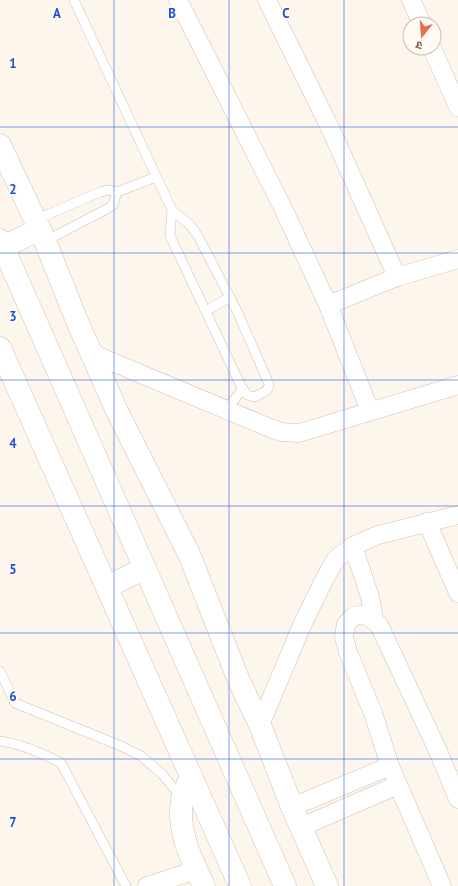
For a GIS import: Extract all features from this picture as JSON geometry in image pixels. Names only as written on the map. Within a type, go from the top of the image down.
[{"type":"main road","points":[[0,146],[40,230],[91,353],[117,411],[189,554],[239,681],[260,725],[292,806],[327,886]]},
{"type":"main road","points":[[40,230],[2,244],[285,886]]},
{"type":"main road","points":[[0,348],[6,375],[107,587],[240,886]]},
{"type":"main road","points":[[107,587],[145,568]]},
{"type":"main road","points":[[191,777],[182,798],[181,826],[187,851],[200,878]]},
{"type":"street","points":[[178,0],[282,206],[328,305],[370,411]]},
{"type":"street","points":[[267,0],[331,130],[397,277]]},
{"type":"street","points":[[411,0],[418,16]]},
{"type":"street","points":[[436,56],[458,107]]},
{"type":"street","points":[[328,305],[397,277],[458,259]]},
{"type":"street","points":[[91,353],[270,428],[290,434],[299,433],[458,384]]},
{"type":"street","points":[[260,725],[303,623],[336,559],[353,546],[378,535],[458,515]]},
{"type":"street","points":[[427,522],[458,593]]},
{"type":"street","points":[[353,546],[370,597],[374,619]]},
{"type":"street","points":[[442,886],[390,766],[373,713],[348,652],[344,637],[346,624],[354,616],[368,616],[374,619],[379,625],[435,744],[458,799]]},
{"type":"street","points":[[292,806],[390,766]]},
{"type":"street","points":[[301,827],[398,785]]},
{"type":"street","points":[[147,886],[200,878]]},
{"type":"lane","points":[[74,0],[172,210],[190,225],[198,236],[230,297],[270,384],[266,391],[254,397],[247,395],[243,389],[172,240],[170,235],[172,210]]},
{"type":"lane","points":[[40,230],[100,192],[109,190],[117,192],[156,177]]},
{"type":"lane","points":[[40,230],[107,210],[113,205],[117,192]]},
{"type":"lane","points":[[206,311],[230,297]]},
{"type":"lane","points":[[226,410],[243,389]]},
{"type":"lane","points":[[0,671],[15,703],[121,746],[141,756],[162,774],[182,798]]},
{"type":"lane","points":[[0,695],[9,691]]},
{"type":"lane","points":[[0,741],[13,743],[44,754],[61,763],[126,886]]}]
